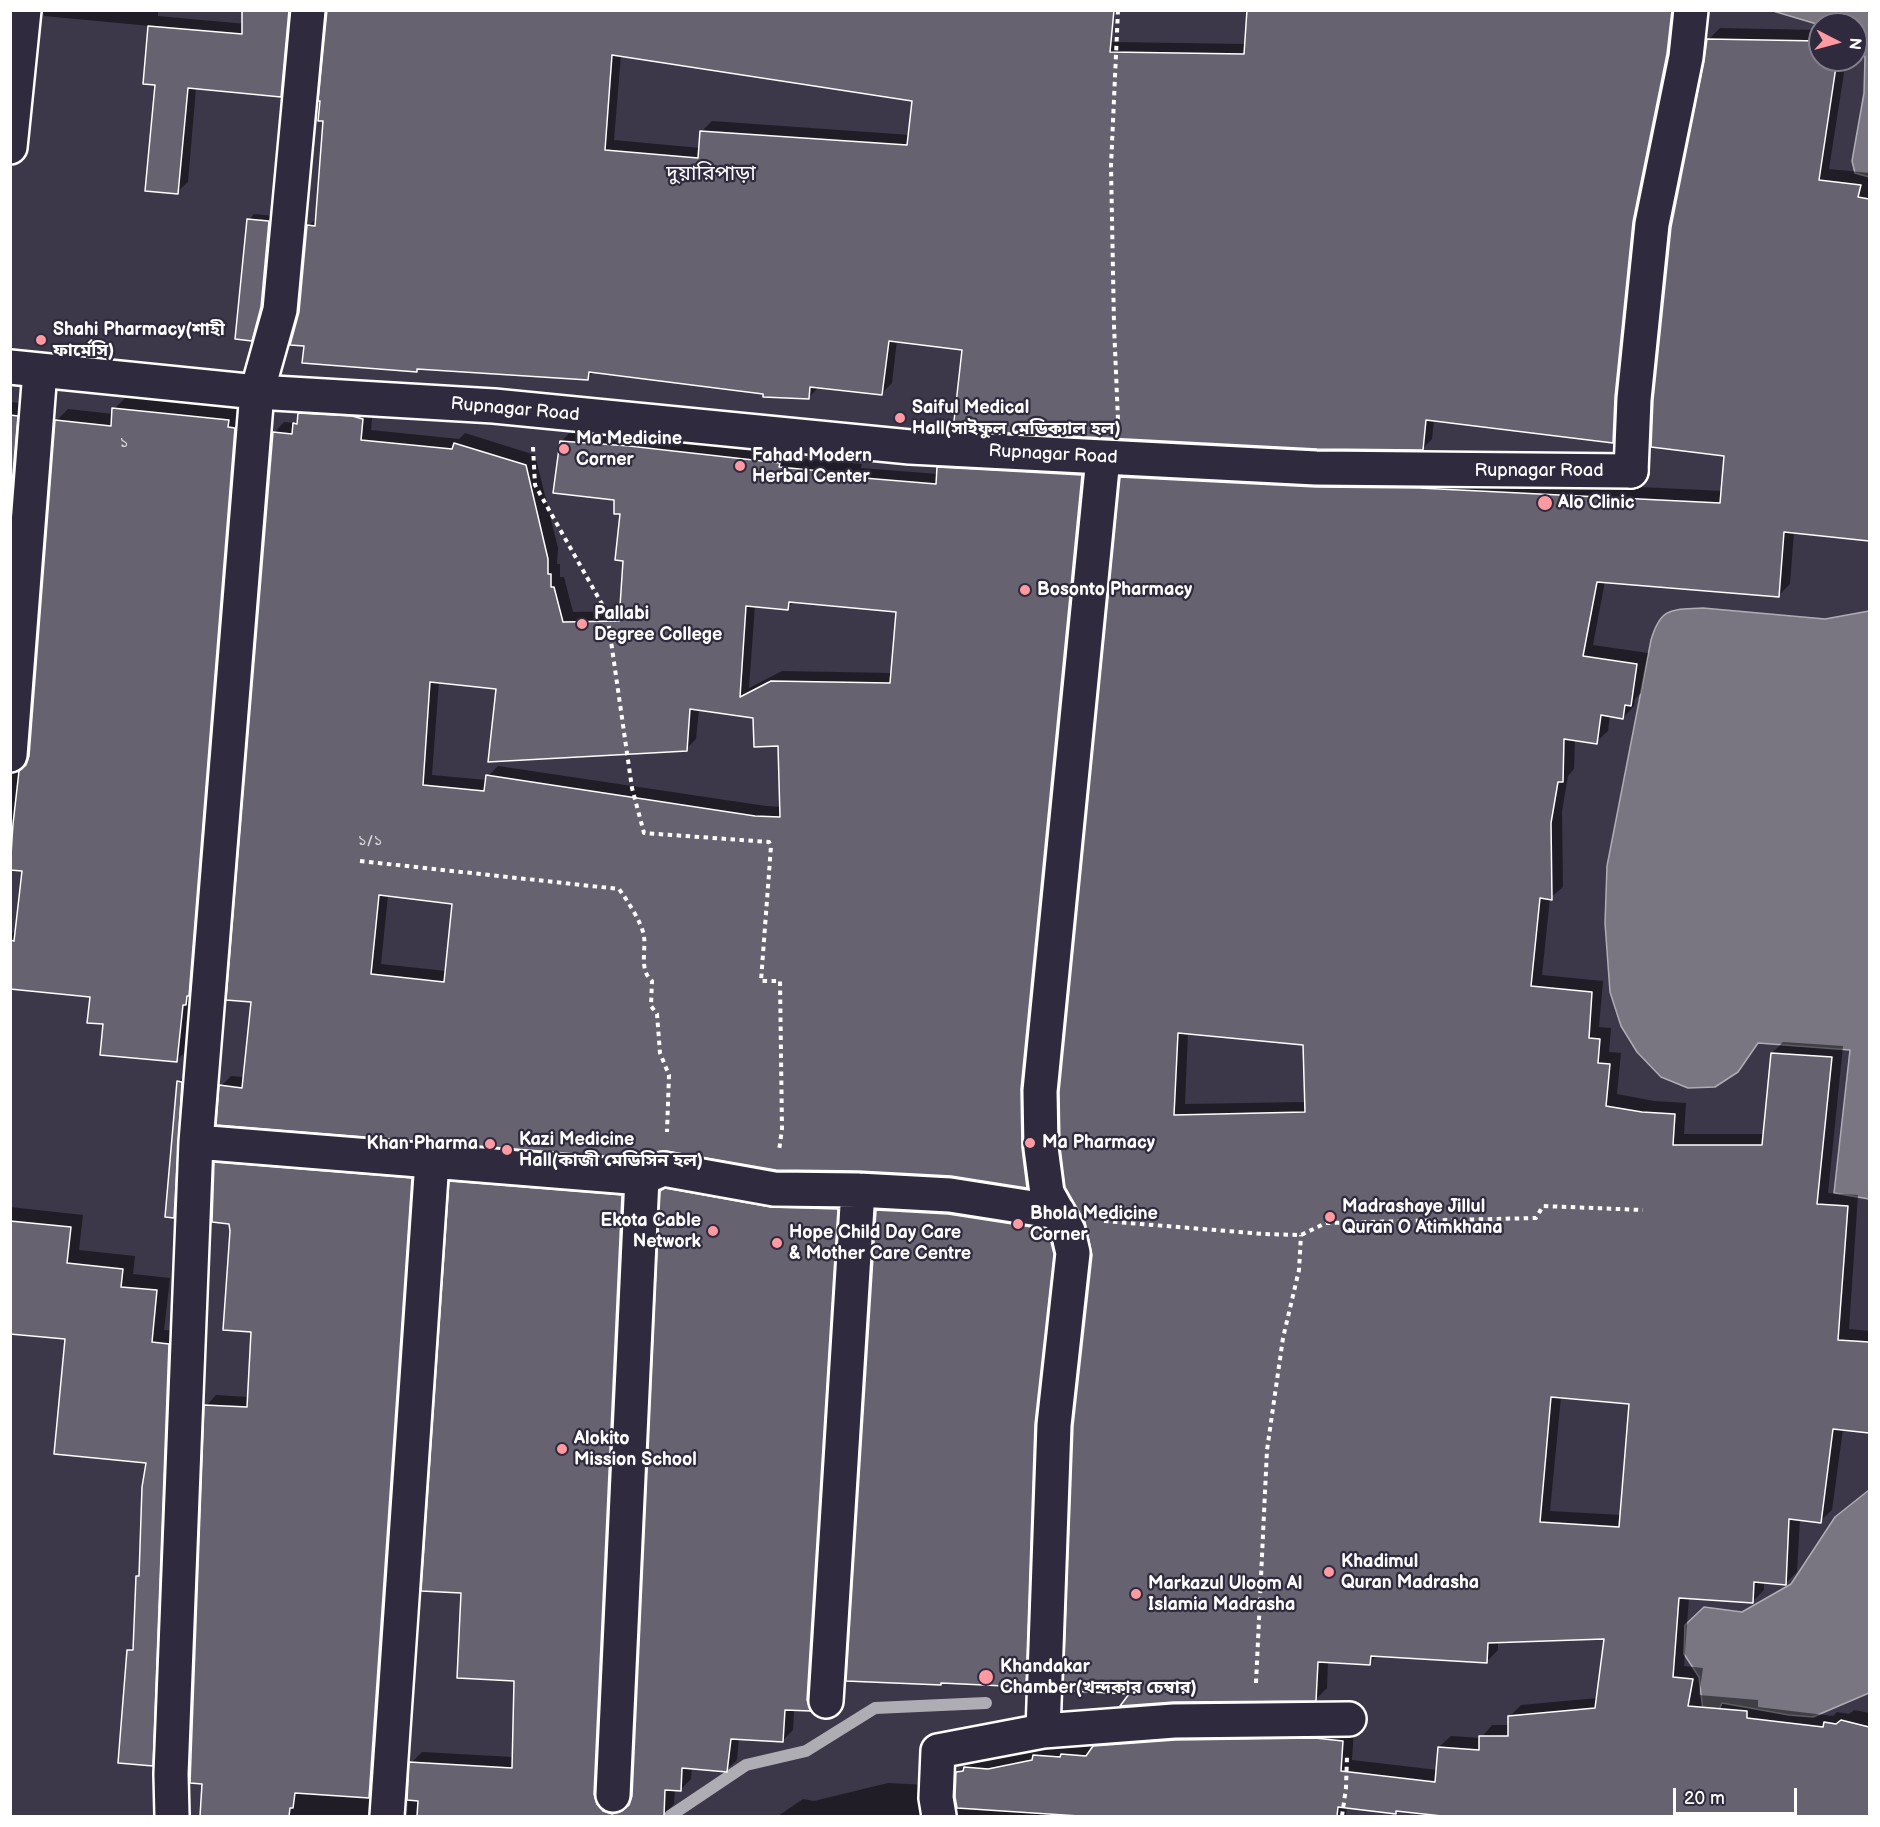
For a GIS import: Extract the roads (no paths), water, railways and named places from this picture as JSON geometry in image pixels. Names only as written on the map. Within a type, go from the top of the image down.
[{"type":"street","points":[[10,147],[24,10]]},
{"type":"street","points":[[171,1816],[196,1142],[257,392],[280,310],[308,10]]},
{"type":"street","name":"Rupnagar Road","points":[[25,369],[257,392],[532,410],[909,447],[1316,468],[1631,471],[1634,399],[1652,224],[1686,57],[1691,10]]},
{"type":"street","points":[[10,755],[25,369]]},
{"type":"street","points":[[1043,1731],[1054,1425],[1073,1253],[1068,1231],[1047,1193],[1041,1149],[1040,1091],[1112,459]]},
{"type":"street","points":[[196,1142],[432,1161],[652,1174],[774,1189],[858,1190],[950,1195],[1059,1215]]},
{"type":"street","points":[[387,1816],[432,1161]]},
{"type":"street","points":[[613,1795],[652,1174]]},
{"type":"street","points":[[826,1701],[858,1190]]},
{"type":"street","points":[[939,1816],[936,1798],[938,1751],[1043,1731],[1135,1723],[1348,1719]]},
{"type":"waterway","points":[[670,1816],[746,1765],[806,1751],[875,1708],[986,1703]]},
{"type":"place","name":"Shahi Pharmacy(শাহী ফার্মেসি)","points":[[41,340]]},
{"type":"place","name":"Saiful Medical Hall(সাইফুল মেডিক্যাল হল)","points":[[900,418]]},
{"type":"place","name":"Ma Medicine Corner","points":[[564,449]]},
{"type":"place","name":"Fahad Modern Herbal Center","points":[[740,466]]},
{"type":"place","name":"Alo Clinic","points":[[1545,503]]},
{"type":"place","name":"Bosonto Pharmacy","points":[[1025,590]]},
{"type":"place","name":"Pallabi Degree College","points":[[582,624]]},
{"type":"place","name":"Ma Pharmacy","points":[[1030,1143]]},
{"type":"place","name":"Khan Pharma","points":[[490,1144]]},
{"type":"place","name":"Kazi Medicine Hall(কাজী মেডিসিন হল)","points":[[507,1150]]},
{"type":"place","name":"Madrashaye Jillul Quran O Atimkhana","points":[[1330,1217]]},
{"type":"place","name":"Bhola Medicine Corner","points":[[1018,1224]]},
{"type":"place","name":"Ekota Cable Network","points":[[713,1231]]},
{"type":"place","name":"Hope Child Day Care & Mother Care Centre","points":[[777,1243]]},
{"type":"place","name":"Alokito Mission School","points":[[562,1449]]},
{"type":"place","name":"Khadimul Quran Madrasha","points":[[1329,1572]]},
{"type":"place","name":"Markazul Uloom Al Islamia Madrasha","points":[[1136,1594]]},
{"type":"place","name":"Khandakar Chamber(খন্দকার চেম্বার)","points":[[986,1677]]},
{"type":"district","name":"দুয়ারিপাড়া","points":[[711,175]]}]
